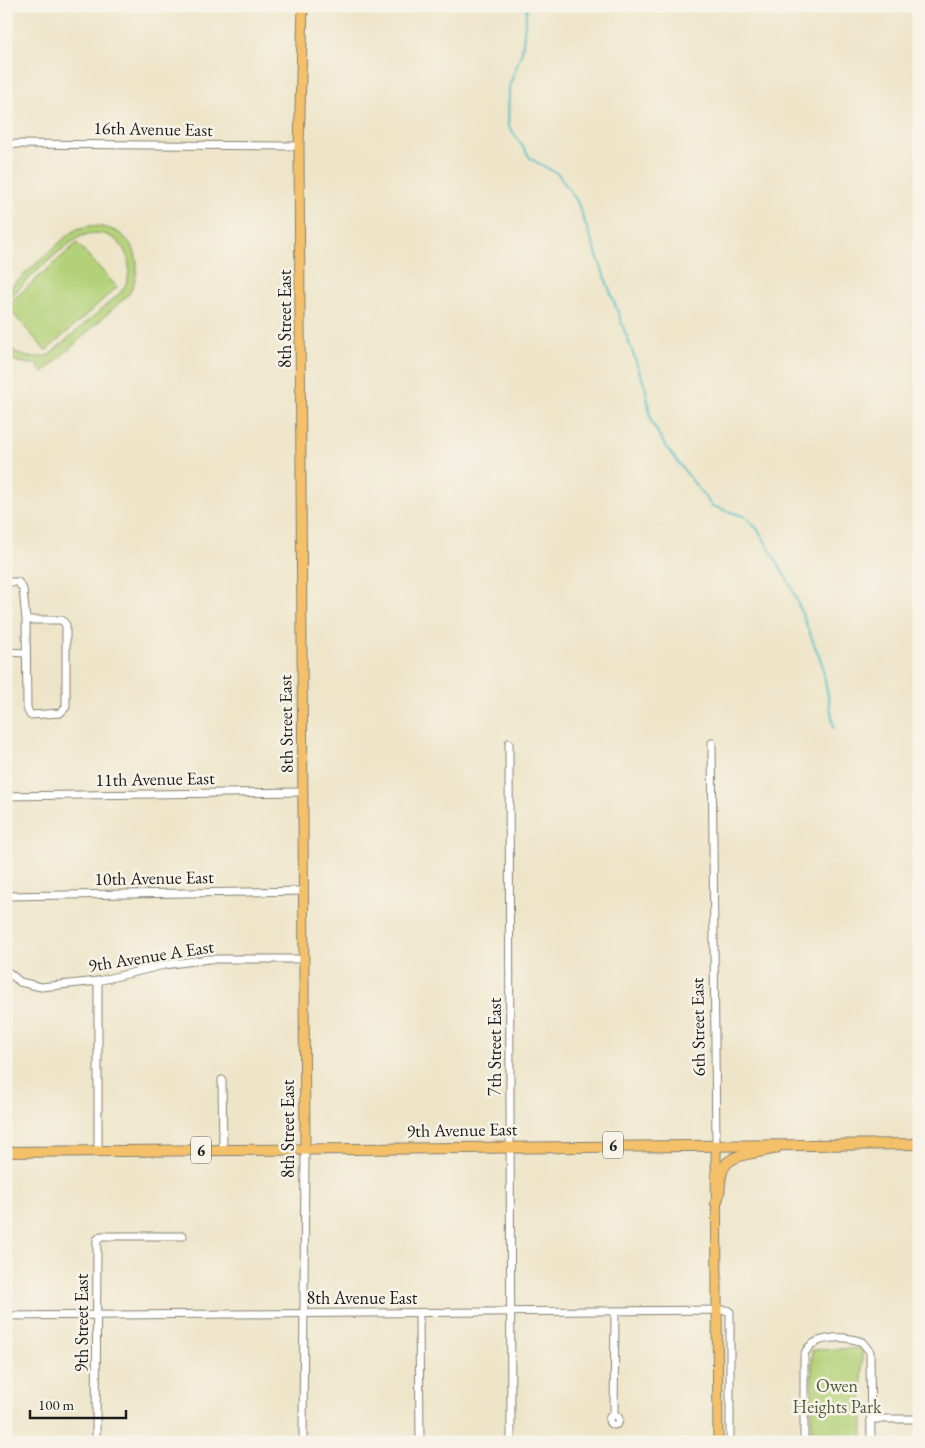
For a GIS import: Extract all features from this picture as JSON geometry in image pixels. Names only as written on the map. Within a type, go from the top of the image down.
[{"type":"highway","name":"9th Avenue East","points":[[6,1152],[511,1146],[919,1144]]},
{"type":"highway","points":[[716,1202],[719,1197],[721,1174],[729,1161],[737,1156],[787,1145]]},
{"type":"main road","name":"8th Street East","points":[[303,6],[299,146],[304,1148]]},
{"type":"main road","name":"6th Street East","points":[[716,1145],[718,1442]]},
{"type":"street","name":"16th Avenue East","points":[[6,144],[299,146]]},
{"type":"street","points":[[6,582],[18,582],[23,589],[26,620],[27,708],[30,715],[60,713],[66,707],[66,625],[62,620],[26,620]]},
{"type":"street","points":[[6,652],[25,652]]},
{"type":"street","name":"7th Street East","points":[[509,743],[511,1442]]},
{"type":"street","name":"6th Street East","points":[[712,743],[716,1145]]},
{"type":"street","name":"11th Avenue East","points":[[6,796],[303,792]]},
{"type":"street","name":"10th Avenue East","points":[[6,896],[303,891]]},
{"type":"street","name":"9th Avenue A East","points":[[8,972],[20,982],[41,987],[98,980],[164,965],[209,959],[303,959]]},
{"type":"street","points":[[98,980],[98,1151]]},
{"type":"street","points":[[222,1080],[223,1149]]},
{"type":"street","name":"8th Street East","points":[[303,1442],[304,1148]]},
{"type":"street","name":"9th Street East","points":[[96,1442],[97,1240],[101,1236],[183,1236]]},
{"type":"street","points":[[717,1310],[730,1312],[730,1442]]},
{"type":"street","name":"8th Avenue East","points":[[6,1316],[717,1310]]},
{"type":"street","points":[[614,1415],[616,1312]]},
{"type":"street","points":[[419,1313],[420,1442]]},
{"type":"street","points":[[804,1442],[804,1357],[808,1347],[818,1340],[856,1340],[868,1347],[870,1355],[871,1442]]},
{"type":"street","points":[[871,1418],[919,1419]]},
{"type":"green space","points":[[89,226],[103,227],[115,231],[132,246],[136,256],[135,281],[129,294],[43,373],[38,368],[39,365],[17,362],[6,354],[6,344],[21,355],[37,357],[49,355],[120,293],[126,283],[129,271],[128,260],[124,250],[118,242],[109,236],[98,233],[85,235],[56,254],[6,302],[6,291],[68,235],[77,229]]},
{"type":"green space","points":[[77,243],[117,287],[46,351],[6,306]]},
{"type":"green space","name":"Owen Heights Park","points":[[862,1348],[863,1442],[811,1442],[812,1350]]},
{"type":"waterway","points":[[527,6],[522,51],[509,87],[508,125],[531,159],[558,174],[577,201],[646,389],[651,421],[666,447],[712,506],[746,517],[759,531],[791,586],[822,664],[834,728]]}]
